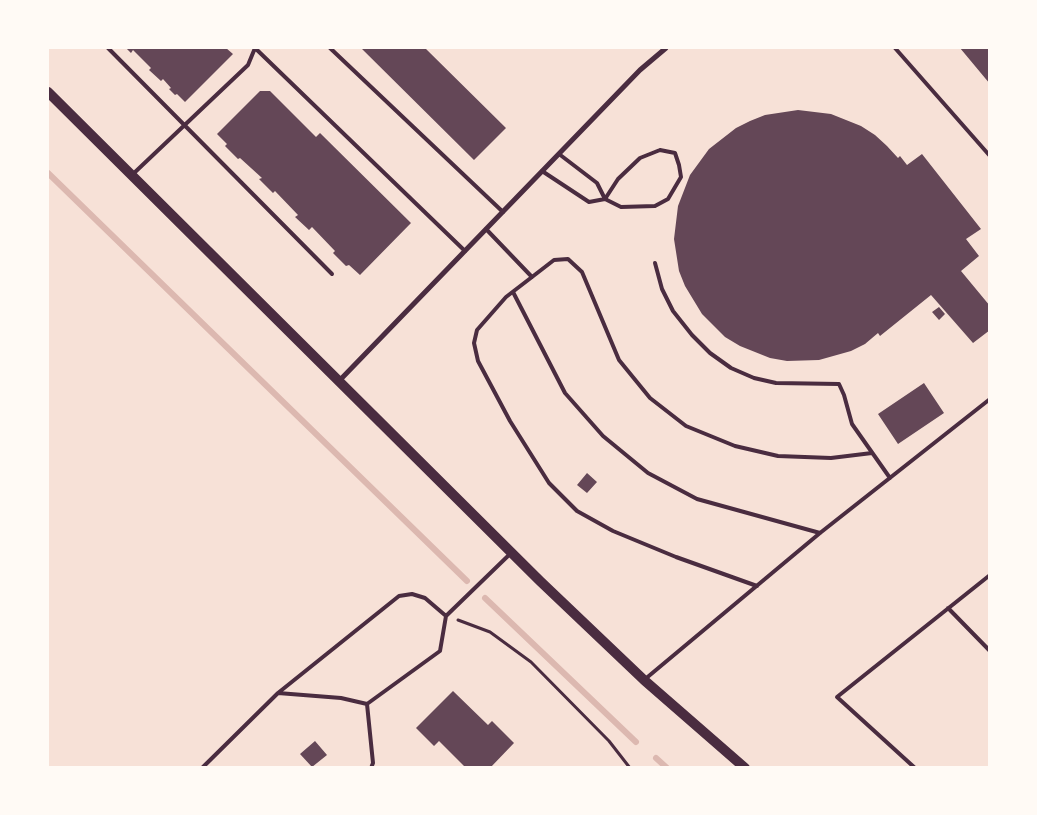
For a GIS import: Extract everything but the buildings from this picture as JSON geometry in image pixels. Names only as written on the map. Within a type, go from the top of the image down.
[{"type":"main road","points":[[48,92],[511,553],[644,680],[745,768]]},
{"type":"street","points":[[338,382],[640,70],[666,48]]},
{"type":"lane","points":[[108,48],[186,124],[332,274]]},
{"type":"lane","points":[[132,176],[248,65],[255,48],[465,251]]},
{"type":"lane","points":[[330,48],[503,212]]},
{"type":"lane","points":[[895,48],[990,156]]},
{"type":"lane","points":[[542,171],[589,202],[606,199],[618,179],[640,158],[660,150],[675,154],[681,177],[668,199],[655,206],[621,207],[606,199],[597,183],[559,154]]},
{"type":"lane","points":[[486,229],[532,277]]},
{"type":"lane","points":[[757,586],[676,557],[613,531],[577,511],[549,483],[510,421],[478,361],[474,343],[477,330],[513,292],[532,277],[554,260],[568,259],[582,272],[619,360],[650,398],[686,426],[735,446],[778,456],[831,458],[872,453]]},
{"type":"lane","points":[[655,262],[662,289],[673,311],[692,335],[710,353],[731,368],[754,378],[776,383],[839,384],[852,424],[890,478]]},
{"type":"lane","points":[[513,292],[565,393],[603,436],[648,473],[697,498],[820,533]]},
{"type":"lane","points":[[644,680],[820,533],[990,400]]},
{"type":"lane","points":[[278,693],[340,698],[367,704],[440,651],[446,616],[511,553]]},
{"type":"lane","points":[[915,768],[837,697],[990,575]]},
{"type":"lane","points":[[202,768],[278,693],[398,596],[412,594],[425,598],[446,616]]},
{"type":"lane","points":[[948,608],[990,650]]},
{"type":"lane","points":[[367,704],[373,763],[371,768]]},
{"type":"path","points":[[446,616],[490,632],[531,662],[609,741],[630,768]]},
{"type":"waterway","points":[[48,173],[467,581]]},
{"type":"waterway","points":[[485,598],[636,742]]},
{"type":"waterway","points":[[656,758],[667,768]]}]
